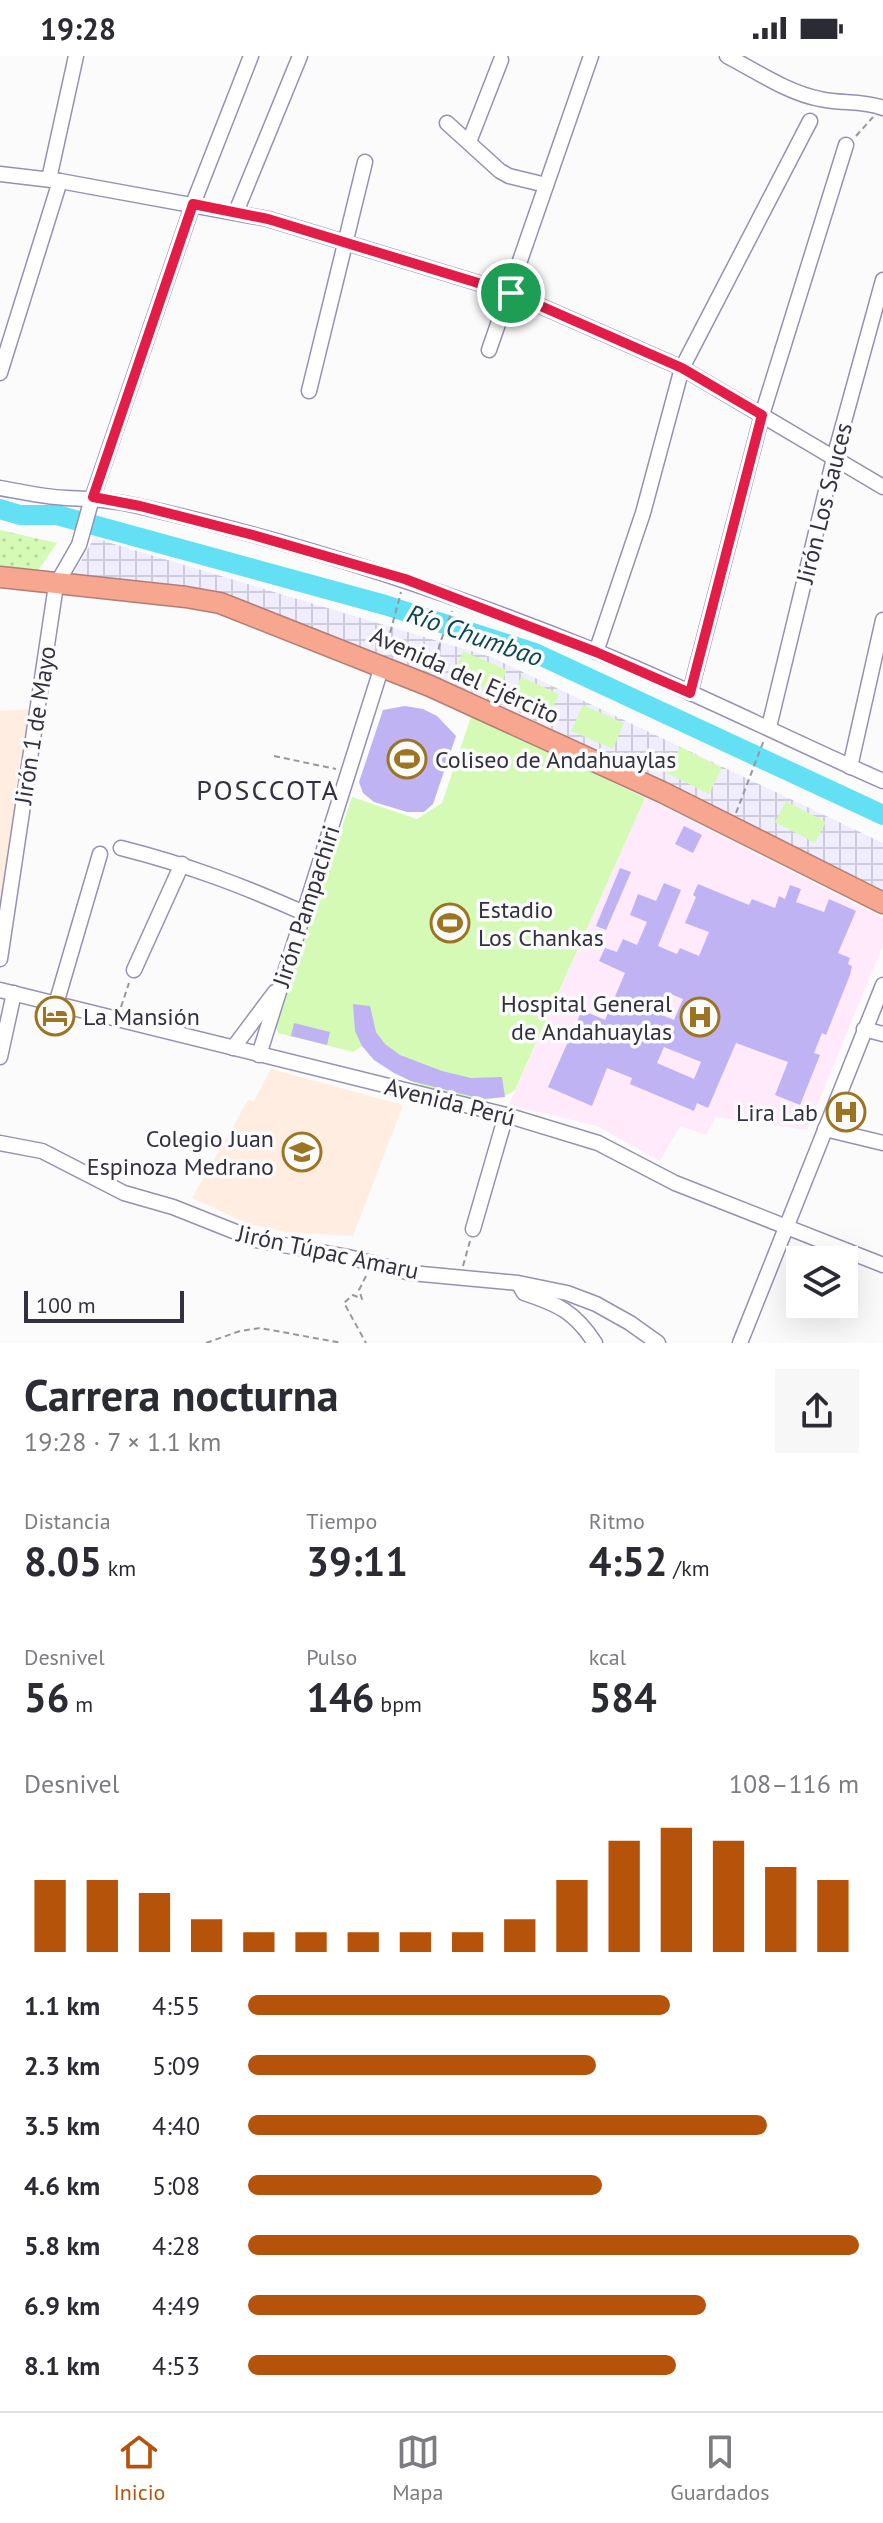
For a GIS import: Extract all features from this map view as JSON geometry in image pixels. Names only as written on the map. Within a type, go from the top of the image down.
[{"type":"highway","name":"Avenida del Ejército","points":[[0,577],[220,603],[430,686],[732,825],[883,903]]},
{"type":"street","points":[[0,373],[54,180],[76,56]]},
{"type":"street","points":[[56,585],[79,545],[193,204],[251,56]]},
{"type":"street","points":[[236,212],[300,56]]},
{"type":"street","points":[[489,350],[591,56]]},
{"type":"street","points":[[727,56],[820,100],[868,102],[883,107]]},
{"type":"street","points":[[469,142],[501,60]]},
{"type":"street","points":[[596,652],[643,513],[682,368],[810,121]]},
{"type":"street","points":[[447,123],[500,171],[546,185]]},
{"type":"street","points":[[690,693],[762,415],[846,145]]},
{"type":"street","points":[[309,391],[365,162]]},
{"type":"street","points":[[0,174],[54,180],[236,212],[511,293],[682,368],[883,487]]},
{"type":"street","name":"Jirón Los Sauces","points":[[769,727],[834,458],[883,280]]},
{"type":"street","points":[[0,488],[140,506],[405,579],[596,652],[769,727],[883,781]]},
{"type":"street","name":"Jirón 1 de Mayo","points":[[0,959],[56,585]]},
{"type":"street","points":[[850,767],[883,620]]},
{"type":"street","name":"Jirón Pampachiri","points":[[259,1055],[382,666]]},
{"type":"street","points":[[121,848],[227,879],[304,913]]},
{"type":"street","points":[[56,1004],[100,854]]},
{"type":"street","points":[[134,970],[182,864]]},
{"type":"street","points":[[233,1048],[282,982]]},
{"type":"street","points":[[740,1343],[883,985]]},
{"type":"street","points":[[0,1057],[7,992]]},
{"type":"street","name":"Avenida Perú","points":[[7,992],[506,1115],[598,1143],[675,1183],[883,1265]]},
{"type":"street","points":[[864,1029],[883,1034]]},
{"type":"street","points":[[473,1229],[506,1115]]},
{"type":"street","points":[[825,1129],[883,1143]]},
{"type":"street","name":"Jirón Túpac Amaru","points":[[0,1143],[42,1151],[124,1193],[173,1207],[256,1240],[348,1257],[411,1273],[518,1283],[567,1293],[596,1304],[658,1343]]},
{"type":"street","points":[[518,1283],[524,1293],[556,1303],[581,1321],[595,1343]]},
{"type":"path","points":[[846,145],[883,107]]},
{"type":"path","points":[[382,666],[398,601]]},
{"type":"path","points":[[430,686],[448,618]]},
{"type":"path","points":[[732,825],[763,744]]},
{"type":"path","points":[[274,756],[349,772]]},
{"type":"path","points":[[117,1019],[134,970]]},
{"type":"path","points":[[459,1277],[473,1229]]},
{"type":"path","points":[[366,1343],[344,1303],[353,1295],[362,1299],[359,1288],[363,1279],[370,1274]]},
{"type":"path","points":[[206,1343],[240,1331],[260,1328],[342,1343]]},
{"type":"shaded area","points":[[94,538],[491,657],[883,843],[883,891],[517,712],[327,637],[72,577]]},
{"type":"shaded area","points":[[30,709],[0,926],[0,711]]},
{"type":"shaded area","name":"Hospital General de Andahuaylas","points":[[645,798],[883,918],[883,945],[807,1130],[716,1117],[706,1135],[680,1126],[660,1161],[597,1126],[509,1105]]},
{"type":"shaded area","name":"Colegio Juan Espinoza Medrano","points":[[271,1069],[403,1105],[353,1236],[285,1232],[249,1224],[192,1198],[248,1100],[254,1101]]},
{"type":"green space","points":[[0,530],[57,543],[36,573],[0,568]]},
{"type":"green space","points":[[463,651],[507,670],[496,696],[452,677]]},
{"type":"green space","points":[[521,677],[559,694],[548,718],[510,701]]},
{"type":"green space","points":[[583,705],[624,723],[613,749],[571,731]]},
{"type":"green space","name":"Estadio Los Chankas","points":[[472,714],[645,798],[515,1090],[499,1098],[479,1100],[434,1091],[412,1082],[375,1059],[362,1046],[353,1052],[278,1033],[276,1027],[352,797],[417,819],[442,803]]},
{"type":"green space","points":[[680,747],[722,768],[709,794],[667,773]]},
{"type":"green space","points":[[786,801],[826,822],[815,843],[775,822]]},
{"type":"building","name":"Coliseo de Andahuaylas","points":[[405,706],[423,709],[437,716],[456,736],[433,804],[424,812],[407,812],[374,802],[363,793],[359,782],[383,710]]},
{"type":"building","points":[[684,826],[702,835],[693,853],[675,844]]},
{"type":"building","points":[[620,868],[631,872],[606,930],[596,926]]},
{"type":"building","points":[[664,883],[681,890],[658,946],[677,954],[680,948],[699,956],[709,932],[685,923],[698,884],[749,905],[752,899],[775,908],[779,896],[785,899],[790,885],[801,889],[796,902],[824,912],[829,899],[856,911],[838,953],[850,958],[850,975],[826,1035],[822,1033],[814,1053],[820,1055],[800,1105],[775,1095],[788,1062],[736,1043],[708,1108],[697,1103],[694,1111],[630,1084],[632,1078],[607,1068],[592,1106],[548,1087],[582,1010],[605,1020],[625,973],[599,961],[605,948],[617,952],[623,939],[637,945],[647,922],[630,915],[638,894],[656,901]],"holes":[[[666,992],[683,999],[674,1020],[657,1013]],[[664,1047],[701,1062],[694,1079],[657,1063]]]},
{"type":"building","points":[[353,1004],[370,1006],[376,1032],[385,1044],[400,1055],[471,1078],[502,1077],[505,1097],[482,1099],[411,1081],[394,1073],[374,1060],[362,1046],[355,1031]]},
{"type":"building","points":[[294,1023],[330,1032],[327,1045],[291,1036]]},
{"type":"waterway","name":"Río Chumbao","points":[[0,509],[20,515],[57,515],[385,605],[535,653],[883,815]]},
{"type":"place","name":"Coliseo de Andahuaylas","points":[[407,759]]},
{"type":"place","name":"Estadio Los Chankas","points":[[450,923]]},
{"type":"place","name":"La Mansión","points":[[55,1016]]},
{"type":"place","name":"Hospital General de Andahuaylas","points":[[700,1017]]},
{"type":"place","name":"Lira Lab","points":[[846,1112]]},
{"type":"place","name":"Colegio Juan Espinoza Medrano","points":[[302,1152]]},
{"type":"district","name":"POSCCOTA","points":[[268,789]]},
{"type":"route","points":[[193,204],[268,219],[511,293],[682,368],[762,415],[690,693],[596,652],[405,579],[253,535],[93,497],[193,204]]}]
